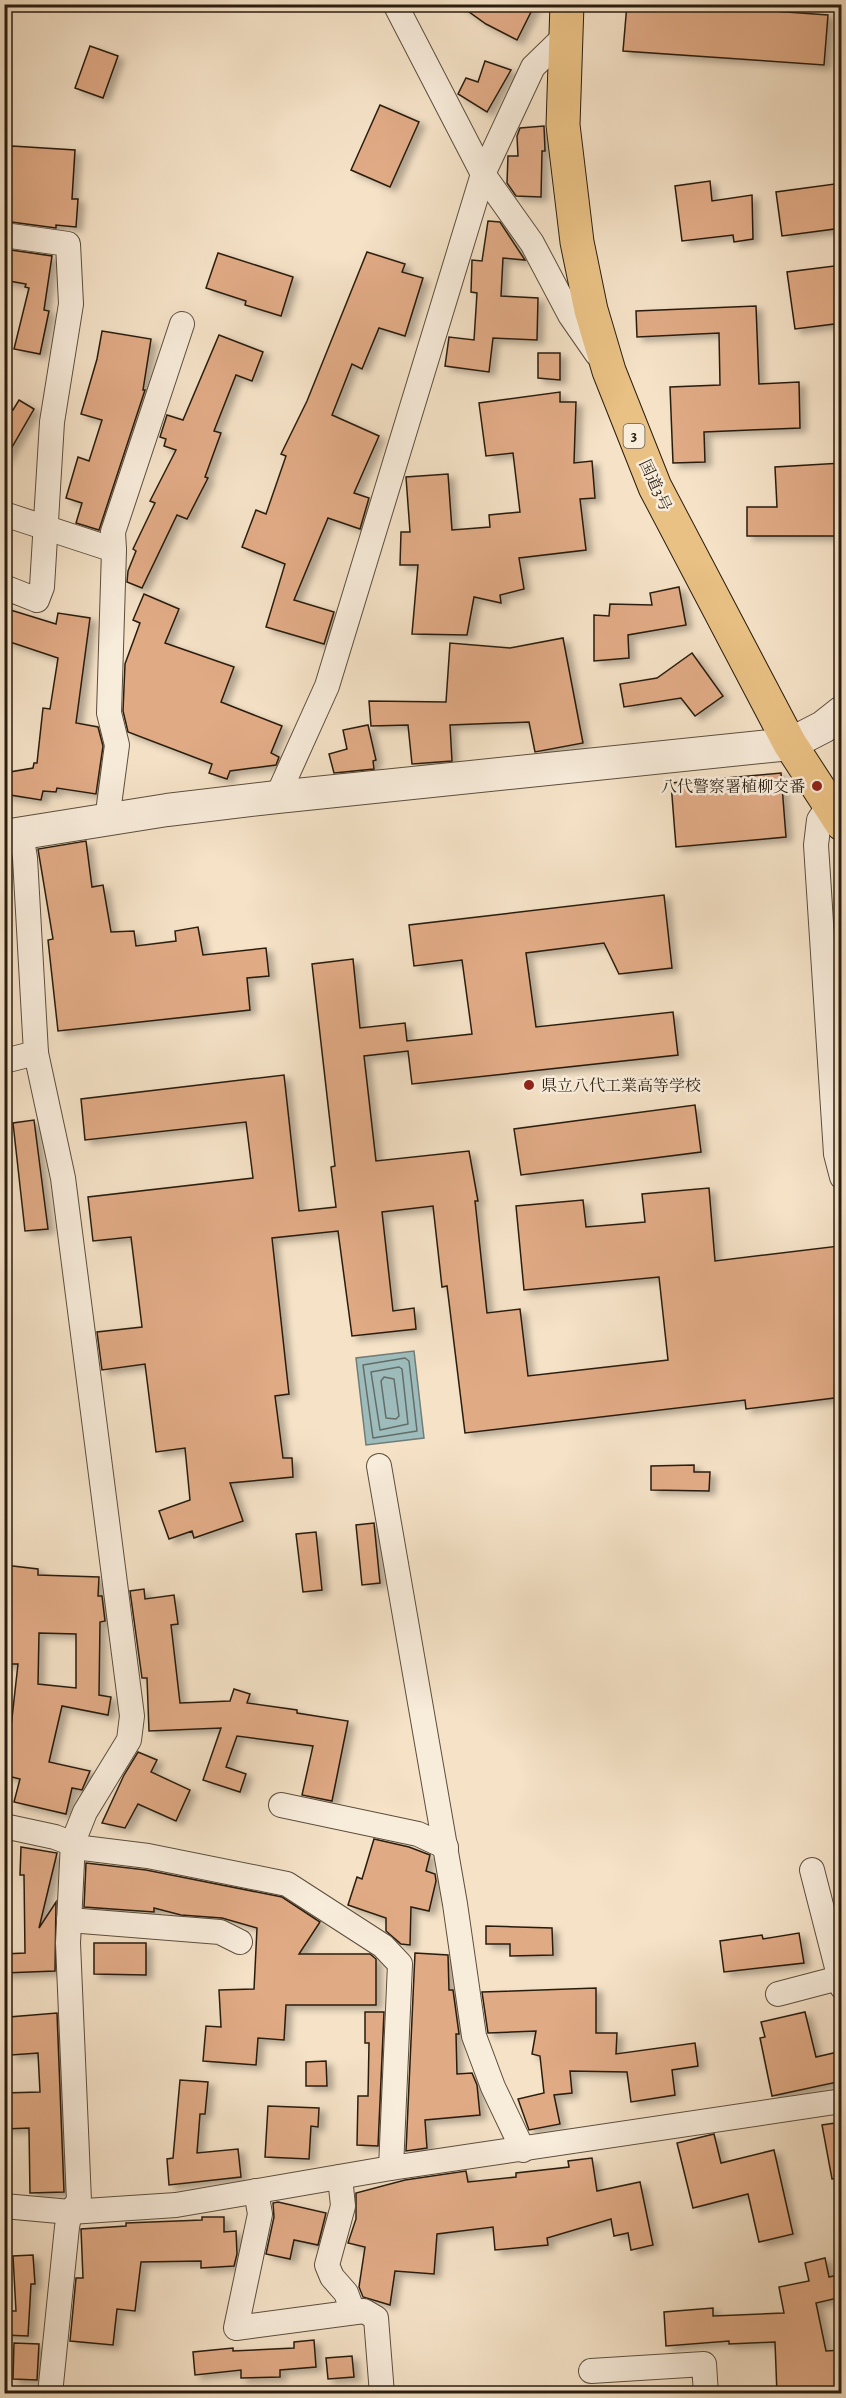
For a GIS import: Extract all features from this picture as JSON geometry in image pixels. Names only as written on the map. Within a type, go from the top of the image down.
[{"type":"highway","name":"国道3号","points":[[567,19],[562,125],[577,242],[591,310],[609,371],[655,487],[790,744],[835,815]]},
{"type":"street","points":[[394,4],[483,174],[532,243],[570,315],[609,371]]},
{"type":"street","points":[[277,797],[327,686],[483,174],[533,67],[567,19]]},
{"type":"street","points":[[4,236],[68,244],[71,304],[52,422],[42,587],[37,600],[4,587]]},
{"type":"street","points":[[107,820],[117,745],[109,713],[113,532],[182,324]]},
{"type":"street","points":[[4,514],[114,550]]},
{"type":"street","points":[[50,2394],[58,2293],[70,2212],[79,2201],[73,2110],[69,1920],[73,1842],[85,1812],[129,1740],[132,1716],[63,1179],[36,1053],[25,858],[13,835],[277,797],[790,744],[823,727],[842,712]]},
{"type":"street","points":[[835,815],[819,820],[816,845],[836,1154],[842,1177]]},
{"type":"street","points":[[6,1058],[36,1053]]},
{"type":"street","points":[[380,1466],[446,1847],[474,2036],[493,2087],[523,2150]]},
{"type":"street","points":[[281,1805],[418,1834],[446,1847]]},
{"type":"street","points":[[4,1826],[73,1842],[83,1848],[148,1857],[287,1884],[383,1946],[400,1964],[390,2168]]},
{"type":"street","points":[[778,1994],[840,1983],[812,1870]]},
{"type":"street","points":[[69,1920],[220,1932],[240,1942]]},
{"type":"street","points":[[4,2206],[70,2212],[176,2205],[390,2168],[842,2101]]},
{"type":"street","points":[[340,2177],[343,2206],[327,2265],[332,2277],[346,2294],[353,2312]]},
{"type":"street","points":[[256,2190],[260,2214],[236,2328],[364,2311],[375,2318],[382,2394]]},
{"type":"street","points":[[591,2370],[704,2364],[706,2394]]},
{"type":"water","points":[[414,1351],[424,1438],[366,1445],[356,1358]]},
{"type":"building","points":[[458,4],[535,4],[517,40],[486,24]]},
{"type":"building","points":[[627,4],[704,9],[704,4],[774,4],[773,11],[828,15],[824,65],[623,51]]},
{"type":"building","points":[[90,46],[118,56],[103,98],[75,88]]},
{"type":"building","points":[[485,61],[511,70],[487,112],[458,94],[466,78],[478,82]]},
{"type":"building","points":[[380,105],[419,122],[390,187],[351,170]]},
{"type":"building","points":[[544,126],[545,151],[542,151],[541,197],[516,196],[507,183],[508,156],[518,156],[517,136],[520,128]]},
{"type":"building","points":[[12,146],[75,150],[72,199],[78,199],[76,227],[56,225],[56,228],[4,221],[4,153]]},
{"type":"building","points":[[710,181],[712,201],[752,195],[753,239],[734,242],[733,235],[682,241],[675,186]]},
{"type":"building","points":[[842,183],[842,228],[782,236],[776,192]]},
{"type":"building","points":[[488,221],[500,222],[525,260],[503,258],[501,296],[538,298],[537,340],[493,338],[489,372],[445,366],[449,337],[474,340],[477,293],[471,292],[472,260],[482,261]]},
{"type":"building","points":[[4,249],[52,256],[44,310],[49,311],[40,354],[14,349],[29,288],[25,287],[26,284],[4,280]]},
{"type":"building","points":[[367,252],[405,264],[402,272],[423,278],[405,336],[379,328],[362,369],[352,364],[332,415],[379,436],[354,493],[369,498],[360,529],[328,518],[294,600],[334,612],[324,644],[266,627],[285,564],[242,547],[256,510],[266,514],[286,456],[281,454],[307,401]]},
{"type":"building","points":[[218,253],[293,277],[281,316],[245,305],[246,301],[206,288]]},
{"type":"building","points":[[842,265],[842,323],[795,329],[787,272]]},
{"type":"building","points":[[756,306],[759,384],[799,382],[800,428],[704,432],[705,462],[673,463],[670,387],[720,385],[719,333],[637,337],[636,311]]},
{"type":"building","points":[[102,331],[151,339],[143,390],[145,390],[99,530],[76,523],[82,503],[66,498],[78,457],[89,461],[102,420],[81,414],[97,359]]},
{"type":"building","points":[[219,335],[263,352],[252,381],[236,375],[214,431],[221,433],[205,477],[208,478],[187,519],[177,515],[142,588],[127,582],[128,571],[136,551],[133,549],[155,503],[150,501],[176,450],[164,446],[166,439],[160,437],[167,415],[183,420]]},
{"type":"building","points":[[538,353],[560,353],[560,380],[538,378]]},
{"type":"building","points":[[560,392],[560,402],[576,402],[574,463],[592,461],[595,498],[580,499],[586,550],[519,558],[524,589],[500,595],[501,603],[474,597],[467,635],[412,634],[418,565],[400,565],[401,532],[410,532],[406,477],[448,474],[452,530],[490,527],[489,515],[520,512],[513,453],[486,456],[479,403]]},
{"type":"building","points":[[19,400],[34,409],[4,461],[4,405],[13,410]]},
{"type":"building","points":[[842,463],[842,490],[838,490],[838,536],[747,536],[747,507],[777,507],[775,467]]},
{"type":"building","points":[[679,587],[686,625],[628,635],[629,658],[594,661],[594,615],[609,616],[610,604],[652,605],[650,593]]},
{"type":"building","points":[[144,594],[179,609],[165,643],[234,667],[221,702],[282,726],[271,753],[279,757],[276,765],[230,771],[227,779],[209,773],[212,764],[128,732],[123,711],[125,664],[140,623],[133,620]]},
{"type":"building","points":[[4,608],[56,624],[58,613],[90,618],[76,723],[98,727],[103,746],[96,794],[57,788],[56,792],[43,791],[41,800],[4,794],[4,773],[33,768],[34,763],[37,763],[43,708],[50,709],[58,658],[4,640]]},
{"type":"building","points":[[563,638],[583,743],[535,752],[529,722],[450,725],[452,761],[412,764],[408,725],[371,726],[369,701],[446,702],[450,643],[510,648]]},
{"type":"building","points":[[692,653],[723,696],[695,716],[681,698],[624,707],[620,684],[657,678]]},
{"type":"building","points":[[368,725],[376,760],[373,761],[374,769],[334,773],[329,754],[347,749],[343,730]]},
{"type":"building","points":[[781,773],[786,837],[676,847],[671,783]]},
{"type":"building","points":[[86,841],[92,887],[103,885],[111,932],[134,931],[136,946],[176,941],[175,931],[198,927],[203,955],[266,948],[269,976],[247,978],[250,1010],[58,1031],[48,940],[53,939],[38,849]]},
{"type":"building","points":[[664,895],[672,968],[619,974],[604,943],[526,953],[536,1027],[673,1012],[678,1055],[412,1084],[408,1051],[364,1056],[376,1161],[469,1151],[478,1201],[475,1201],[487,1313],[520,1309],[528,1376],[668,1360],[659,1277],[524,1290],[516,1206],[583,1200],[586,1227],[645,1222],[642,1194],[709,1188],[715,1261],[839,1246],[842,1267],[842,1397],[746,1409],[745,1400],[465,1433],[447,1286],[442,1287],[433,1206],[382,1212],[393,1311],[414,1308],[416,1329],[352,1336],[338,1231],[272,1238],[289,1394],[275,1396],[283,1458],[292,1458],[293,1477],[230,1483],[243,1521],[194,1538],[192,1531],[169,1539],[159,1511],[190,1500],[185,1448],[156,1452],[145,1364],[102,1370],[97,1332],[142,1327],[131,1237],[93,1241],[88,1197],[253,1178],[246,1122],[85,1140],[81,1099],[284,1075],[299,1211],[336,1207],[331,1167],[335,1166],[312,964],[353,959],[360,1028],[405,1023],[407,1041],[472,1034],[462,960],[414,966],[409,925]]},
{"type":"building","points":[[695,1105],[701,1152],[521,1175],[514,1129]]},
{"type":"building","points":[[34,1120],[48,1229],[25,1231],[13,1123]]},
{"type":"building","points":[[694,1465],[694,1472],[710,1472],[709,1491],[651,1490],[651,1466]]},
{"type":"building","points":[[374,1523],[380,1583],[362,1585],[356,1525]]},
{"type":"building","points":[[316,1532],[322,1590],[303,1592],[296,1534]]},
{"type":"building","points":[[4,1565],[38,1569],[38,1575],[99,1577],[98,1596],[102,1596],[105,1621],[100,1622],[99,1695],[111,1697],[108,1715],[62,1706],[49,1762],[90,1771],[82,1790],[72,1788],[66,1814],[14,1802],[20,1779],[4,1775],[4,1753],[11,1727],[18,1664],[4,1664]],"holes":[[[39,1633],[76,1634],[76,1688],[38,1684]]]},
{"type":"building","points":[[144,1589],[145,1599],[174,1595],[178,1624],[171,1625],[180,1703],[230,1701],[234,1689],[250,1694],[247,1703],[297,1710],[297,1713],[348,1721],[332,1801],[302,1795],[313,1746],[237,1736],[226,1767],[246,1774],[240,1792],[203,1780],[221,1728],[149,1731],[147,1678],[142,1678],[130,1591]]},
{"type":"building","points":[[138,1752],[157,1760],[151,1772],[190,1790],[176,1821],[138,1804],[125,1828],[102,1823],[124,1775]]},
{"type":"building","points":[[374,1839],[409,1847],[430,1855],[426,1871],[435,1874],[436,1881],[429,1911],[411,1907],[410,1945],[401,1944],[386,1931],[386,1918],[348,1905],[357,1877],[362,1879]]},
{"type":"building","points":[[21,1847],[57,1853],[39,1928],[56,1902],[55,1971],[4,1973],[4,1954],[25,1953],[24,1875],[20,1875]]},
{"type":"building","points":[[86,1863],[146,1870],[282,1897],[320,1922],[299,1954],[370,1954],[376,1959],[376,2005],[286,2005],[284,2040],[258,2038],[256,2065],[203,2061],[206,2026],[221,2027],[219,1990],[254,1989],[257,1928],[222,1918],[181,1915],[154,1908],[154,1912],[84,1907]]},
{"type":"building","points":[[486,1926],[552,1928],[553,1955],[510,1956],[510,1944],[486,1944]]},
{"type":"building","points":[[799,1933],[804,1963],[724,1972],[720,1941],[762,1935],[763,1939]]},
{"type":"building","points":[[94,1943],[146,1943],[146,1975],[94,1974]]},
{"type":"building","points":[[415,1953],[448,1955],[449,1990],[453,1990],[459,2034],[456,2034],[457,2074],[472,2073],[477,2085],[480,2115],[425,2120],[427,2148],[406,2151]]},
{"type":"building","points":[[596,1988],[596,2033],[617,2033],[616,2054],[695,2043],[698,2066],[672,2070],[675,2095],[631,2102],[627,2072],[570,2071],[572,2093],[554,2095],[560,2124],[529,2130],[518,2099],[544,2093],[540,2056],[532,2054],[536,2031],[488,2033],[482,1992]]},
{"type":"building","points":[[365,2012],[384,2012],[378,2146],[357,2145],[358,2096],[368,2096],[369,2043],[365,2043]]},
{"type":"building","points":[[805,2012],[816,2057],[842,2051],[842,2081],[772,2096],[760,2038],[765,2037],[761,2022]]},
{"type":"building","points":[[57,2013],[64,2192],[30,2193],[29,2128],[4,2129],[4,2093],[40,2092],[38,2053],[11,2055],[9,2017]]},
{"type":"building","points":[[326,2061],[327,2086],[306,2086],[306,2062]]},
{"type":"building","points":[[180,2080],[208,2082],[205,2114],[200,2114],[197,2153],[238,2149],[241,2177],[169,2185],[167,2159],[173,2158]]},
{"type":"building","points":[[268,2106],[319,2108],[318,2127],[311,2126],[309,2159],[265,2157]]},
{"type":"building","points":[[842,2122],[842,2178],[832,2179],[822,2125]]},
{"type":"building","points":[[714,2134],[721,2163],[774,2150],[793,2234],[759,2242],[748,2194],[693,2208],[677,2143]]},
{"type":"building","points":[[592,2158],[597,2191],[640,2182],[653,2245],[631,2250],[628,2233],[614,2236],[611,2219],[547,2238],[548,2245],[495,2250],[493,2227],[437,2234],[434,2274],[395,2271],[390,2305],[363,2297],[359,2287],[365,2247],[348,2243],[356,2219],[356,2193],[405,2180],[466,2171],[468,2182],[516,2177],[516,2173],[569,2167],[568,2161]]},
{"type":"building","points":[[278,2202],[326,2213],[318,2245],[294,2240],[290,2259],[266,2254],[274,2217],[273,2203]]},
{"type":"building","points":[[202,2217],[224,2217],[224,2232],[236,2231],[237,2254],[234,2266],[201,2268],[201,2261],[141,2262],[135,2311],[117,2309],[113,2345],[70,2341],[76,2278],[83,2278],[81,2229],[126,2226],[126,2223],[202,2220]]},
{"type":"building","points":[[33,2255],[35,2284],[31,2284],[28,2336],[4,2335],[4,2311],[16,2311],[13,2256]]},
{"type":"building","points":[[825,2258],[829,2277],[842,2274],[842,2297],[816,2303],[826,2351],[842,2350],[842,2392],[777,2394],[775,2342],[729,2344],[729,2341],[666,2346],[664,2312],[713,2308],[713,2316],[784,2313],[779,2287],[809,2281],[805,2263]]},
{"type":"building","points":[[314,2340],[316,2367],[280,2370],[280,2377],[241,2378],[241,2370],[195,2375],[193,2352],[233,2348],[233,2351],[294,2348],[294,2342]]},
{"type":"building","points":[[14,2343],[39,2344],[37,2380],[13,2379]]},
{"type":"building","points":[[352,2356],[354,2377],[328,2379],[326,2358]]},
{"type":"place","name":"八代警察署植柳交番","points":[[817,786]]},
{"type":"place","name":"県立八代工業高等学校","points":[[529,1085]]}]
